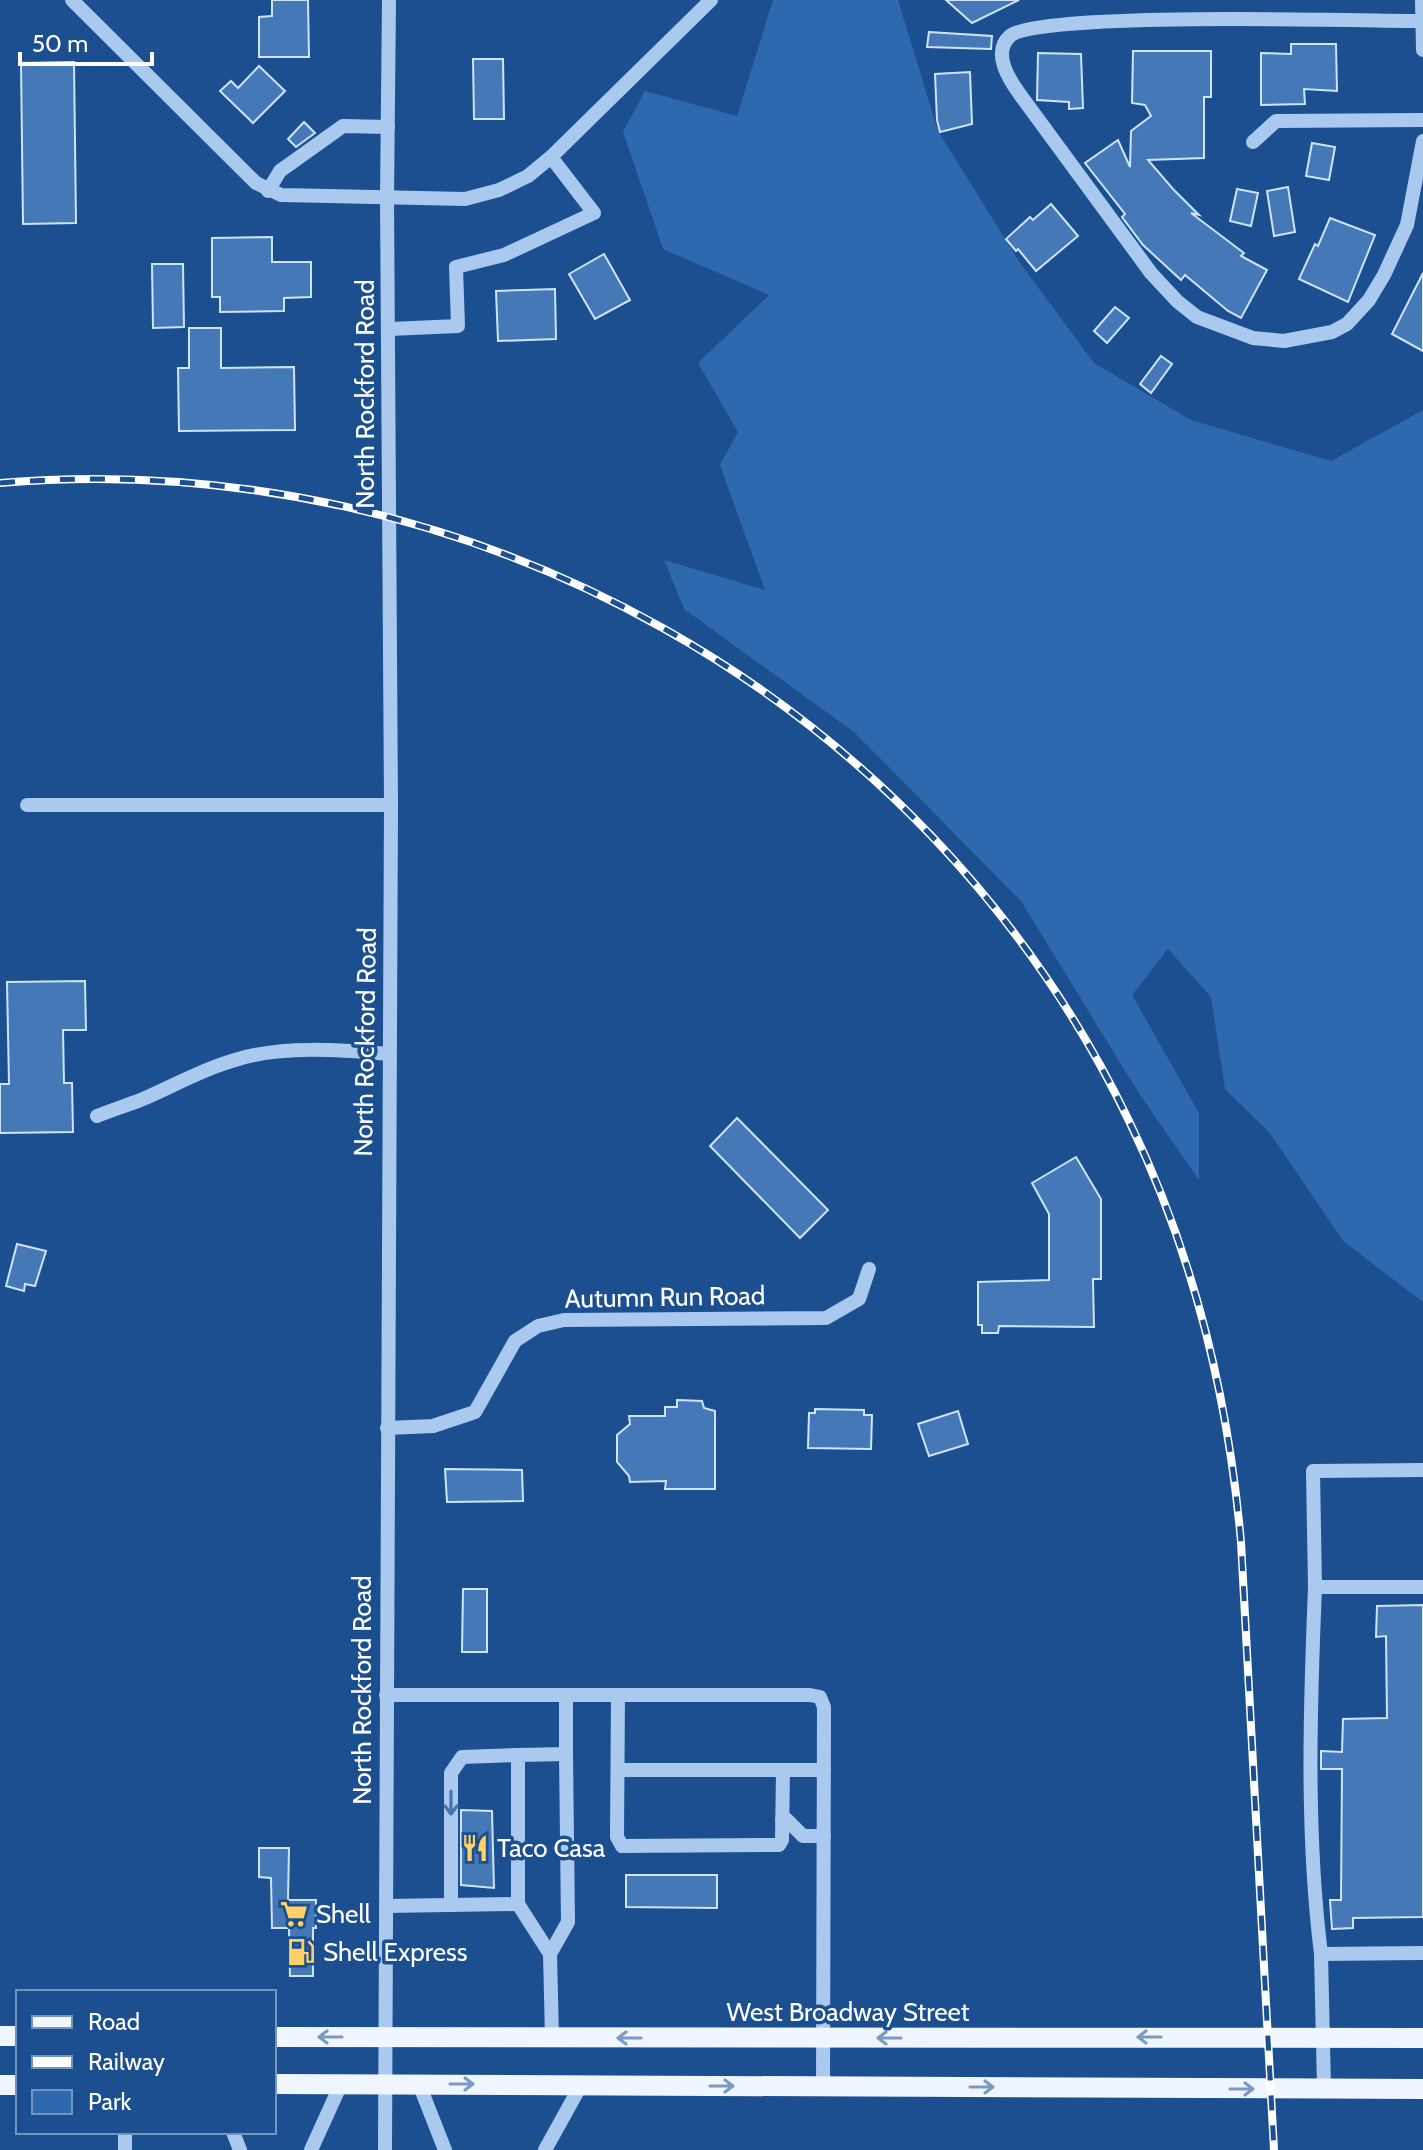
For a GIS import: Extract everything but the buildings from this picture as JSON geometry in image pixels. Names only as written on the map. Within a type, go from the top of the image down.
[{"type":"main road","name":"West Broadway Street","points":[[276,2037],[1423,2038]]},
{"type":"main road","points":[[276,2084],[1423,2089]]},
{"type":"street","points":[[72,0],[256,183],[268,191],[281,195],[465,199],[499,190],[528,176],[711,0]]},
{"type":"street","name":"North Rockford Road","points":[[385,2150],[391,805],[387,198],[389,0]]},
{"type":"street","points":[[1422,0],[1423,50]]},
{"type":"street","points":[[1423,21],[1122,20],[1055,23],[1007,37],[1002,53],[1008,78],[1151,273],[1197,317],[1253,338],[1284,341],[1332,332],[1347,324],[1369,300],[1407,225],[1423,141]]},
{"type":"street","points":[[1253,142],[1276,121],[1423,120]]},
{"type":"street","points":[[268,191],[280,171],[343,126],[388,127]]},
{"type":"street","points":[[390,329],[458,326],[456,267],[504,255],[594,213],[551,157]]},
{"type":"street","points":[[27,805],[391,805]]},
{"type":"street","points":[[97,1116],[238,1058],[292,1051],[338,1050],[389,1054]]},
{"type":"street","name":"Autumn Run Road","points":[[387,1428],[433,1426],[475,1412],[515,1341],[538,1326],[564,1320],[826,1318],[859,1299],[869,1269]]},
{"type":"street","points":[[1324,2088],[1311,1719],[1315,1587],[1313,1471],[1423,1470]]},
{"type":"street","points":[[1315,1587],[1423,1587]]},
{"type":"street","points":[[386,1695],[820,1697],[824,1707],[823,2086]]},
{"type":"street","points":[[552,2037],[550,1954],[568,1922],[566,1695]]},
{"type":"street","points":[[618,1695],[617,1837],[622,1846],[779,1845],[782,1840],[783,1770]]},
{"type":"street","points":[[451,1905],[451,1773],[462,1757],[566,1754]]},
{"type":"street","points":[[518,1755],[518,1904],[550,1954]]},
{"type":"street","points":[[618,1770],[824,1770]]},
{"type":"street","points":[[782,1819],[786,1819],[803,1836],[824,1836]]},
{"type":"street","points":[[386,1906],[518,1904]]},
{"type":"street","points":[[1321,1954],[1423,1953]]},
{"type":"street","points":[[311,2150],[341,2084]]},
{"type":"street","points":[[419,2084],[445,2150]]},
{"type":"street","points":[[545,2150],[581,2085]]},
{"type":"green space","points":[[773,0],[898,0],[938,131],[1020,263],[1094,363],[1191,420],[1331,461],[1423,410],[1423,1302],[1343,1241],[1270,1133],[1225,1089],[1211,997],[1168,949],[1132,995],[1199,1113],[1199,1180],[1138,1092],[1021,901],[854,732],[684,609],[664,560],[765,590],[720,465],[738,432],[698,363],[769,295],[663,249],[623,132],[645,91],[737,116]]},
{"type":"railway","points":[[0,483],[174,482],[344,506],[508,556],[663,628],[805,722],[932,837],[1041,970],[1129,1121],[1152,1171],[1189,1273],[1217,1379],[1241,1542],[1274,2150]]},
{"type":"place","name":"Taco Casa","points":[[475,1848]]},
{"type":"place","name":"Shell","points":[[294,1914]]},
{"type":"place","name":"Shell Express","points":[[301,1952]]}]
